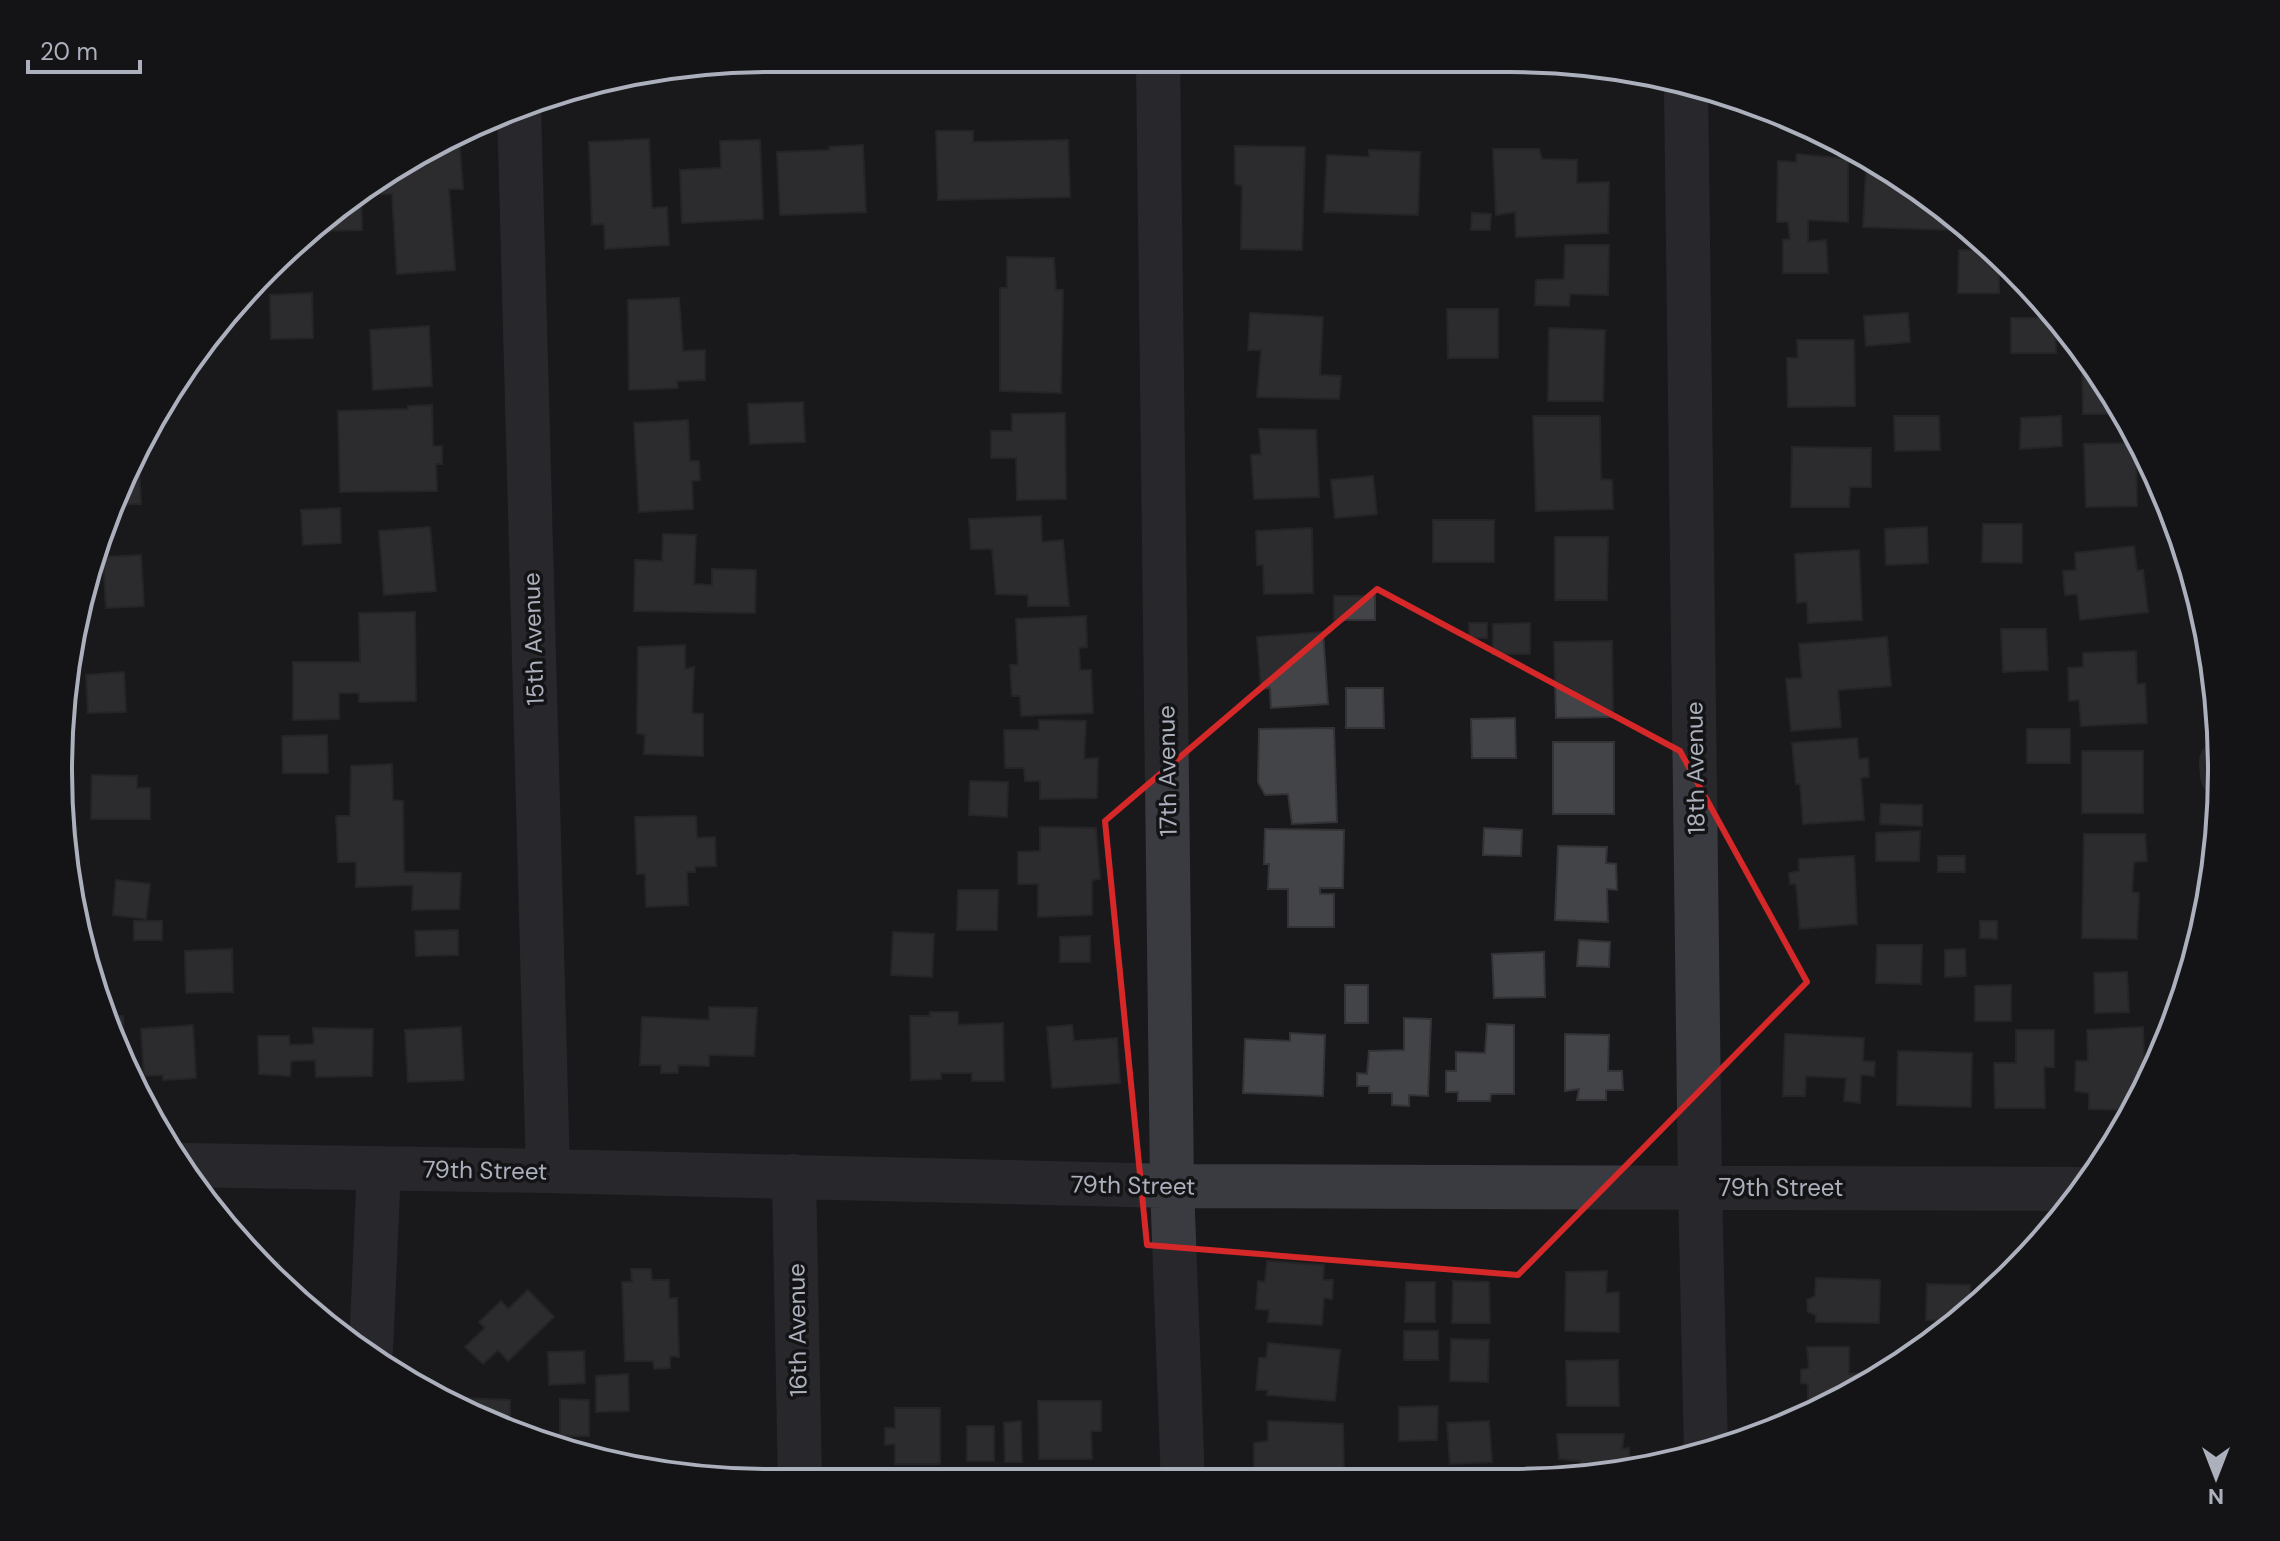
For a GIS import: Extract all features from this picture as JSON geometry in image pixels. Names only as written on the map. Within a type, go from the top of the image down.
[{"type":"street","name":"17th Avenue","points":[[1158,72],[1172,1186],[1182,1469]]},
{"type":"street","name":"18th Avenue","points":[[1686,95],[1706,1440]]},
{"type":"street","name":"15th Avenue","points":[[519,119],[548,1171]]},
{"type":"street","name":"79th Street","points":[[194,1165],[1172,1186],[2069,1189]]},
{"type":"street","points":[[371,1343],[379,1168]]},
{"type":"street","name":"16th Avenue","points":[[794,1176],[800,1469]]},
{"type":"highlighted area","points":[[1377,589],[1680,751],[1807,982],[1518,1275],[1147,1245],[1105,821]]},
{"type":"building","points":[[936,131],[973,131],[973,142],[1068,140],[1070,197],[938,200]]},
{"type":"building","points":[[649,139],[652,208],[667,207],[669,245],[605,249],[604,224],[592,225],[589,142]]},
{"type":"building","points":[[760,140],[763,219],[682,223],[680,170],[721,168],[720,141]]},
{"type":"building","points":[[460,145],[463,189],[449,189],[455,270],[397,274],[392,194],[381,194],[382,190]]},
{"type":"building","points":[[863,145],[866,212],[780,215],[777,152]]},
{"type":"building","points":[[1235,146],[1305,147],[1302,250],[1241,249],[1242,186],[1235,184]]},
{"type":"building","points":[[1493,149],[1539,149],[1542,159],[1577,160],[1577,183],[1609,182],[1608,233],[1516,237],[1515,212],[1496,215]]},
{"type":"building","points":[[1369,150],[1420,152],[1418,215],[1324,212],[1327,155],[1369,157]]},
{"type":"building","points":[[1797,154],[1848,160],[1848,222],[1808,220],[1808,242],[1826,240],[1828,273],[1783,273],[1783,240],[1790,239],[1788,222],[1777,222],[1778,161],[1796,162]]},
{"type":"building","points":[[1866,171],[1935,216],[1949,230],[1863,227]]},
{"type":"building","points":[[361,205],[362,230],[327,231]]},
{"type":"building","points":[[1472,213],[1491,214],[1490,230],[1471,230]]},
{"type":"building","points":[[1565,245],[1609,245],[1608,295],[1570,294],[1569,306],[1535,305],[1536,280],[1564,279]]},
{"type":"building","points":[[1959,250],[1976,251],[1999,273],[1999,293],[1958,293]]},
{"type":"building","points":[[1007,257],[1054,258],[1056,290],[1063,290],[1061,393],[1000,391],[1000,288],[1007,288]]},
{"type":"building","points":[[312,293],[313,338],[271,339],[270,295]]},
{"type":"building","points":[[679,298],[683,351],[705,350],[705,380],[677,381],[678,388],[629,390],[628,300]]},
{"type":"building","points":[[1447,309],[1498,309],[1498,358],[1448,358]]},
{"type":"building","points":[[1250,313],[1323,317],[1320,375],[1341,376],[1339,399],[1257,397],[1261,350],[1248,350]]},
{"type":"building","points":[[1908,313],[1910,342],[1866,346],[1864,316]]},
{"type":"building","points":[[2011,318],[2042,318],[2055,335],[2056,353],[2011,353]]},
{"type":"building","points":[[429,326],[432,386],[373,390],[370,330]]},
{"type":"building","points":[[1549,328],[1605,330],[1603,401],[1548,401]]},
{"type":"building","points":[[1797,340],[1854,340],[1855,406],[1788,407],[1787,358],[1798,358]]},
{"type":"building","points":[[2082,371],[2110,414],[2083,414]]},
{"type":"building","points":[[803,402],[805,442],[750,444],[748,404]]},
{"type":"building","points":[[432,405],[433,446],[442,446],[442,464],[436,464],[437,491],[340,492],[338,411],[408,409],[408,406]]},
{"type":"building","points":[[1065,413],[1066,499],[1017,500],[1016,458],[991,458],[991,431],[1012,431],[1012,414]]},
{"type":"building","points":[[1533,416],[1600,416],[1601,479],[1612,480],[1613,509],[1536,511]]},
{"type":"building","points":[[1894,416],[1939,416],[1940,450],[1895,451]]},
{"type":"building","points":[[2061,416],[2062,446],[2020,449],[2021,418]]},
{"type":"building","points":[[688,420],[690,461],[699,461],[700,480],[692,481],[693,509],[639,512],[634,423]]},
{"type":"building","points":[[1259,429],[1316,430],[1319,497],[1254,499],[1251,455],[1261,454]]},
{"type":"building","points":[[2126,443],[2136,463],[2137,506],[2086,507],[2084,444]]},
{"type":"building","points":[[1792,447],[1871,448],[1871,487],[1850,487],[1849,507],[1791,507]]},
{"type":"building","points":[[139,472],[141,504],[124,505]]},
{"type":"building","points":[[1373,476],[1377,514],[1335,518],[1331,480]]},
{"type":"building","points":[[340,508],[341,543],[303,545],[301,510]]},
{"type":"building","points":[[1041,516],[1042,542],[1063,540],[1069,606],[1028,606],[1028,595],[996,594],[992,549],[971,549],[969,519]]},
{"type":"building","points":[[1433,520],[1494,520],[1494,562],[1433,562]]},
{"type":"building","points":[[1983,524],[2022,524],[2022,563],[1982,562]]},
{"type":"building","points":[[430,527],[436,591],[384,595],[379,531]]},
{"type":"building","points":[[1927,527],[1928,563],[1886,565],[1885,529]]},
{"type":"building","points":[[1312,528],[1313,593],[1264,594],[1263,565],[1257,565],[1256,531]]},
{"type":"building","points":[[663,534],[696,535],[694,584],[712,585],[712,569],[756,570],[755,613],[634,611],[635,560],[662,561]]},
{"type":"building","points":[[1555,537],[1608,537],[1607,600],[1555,600]]},
{"type":"building","points":[[2134,546],[2137,571],[2143,570],[2148,612],[2080,620],[2077,594],[2065,595],[2063,571],[2076,570],[2075,553]]},
{"type":"building","points":[[1859,550],[1862,620],[1808,623],[1807,602],[1797,603],[1795,554]]},
{"type":"building","points":[[141,555],[144,606],[106,608],[106,557]]},
{"type":"building","points":[[1334,596],[1375,596],[1375,620],[1334,620]]},
{"type":"building","points":[[415,612],[416,701],[359,702],[359,693],[339,693],[339,719],[293,720],[293,662],[360,662],[359,613]]},
{"type":"building","points":[[1086,616],[1087,647],[1079,648],[1080,670],[1091,670],[1093,713],[1021,716],[1020,696],[1012,696],[1010,665],[1018,665],[1016,619]]},
{"type":"building","points":[[1469,623],[1487,623],[1487,638],[1469,638]]},
{"type":"building","points":[[1530,623],[1530,654],[1493,654],[1493,624]]},
{"type":"building","points":[[2001,629],[2046,629],[2048,670],[2003,672]]},
{"type":"building","points":[[1323,632],[1328,704],[1271,708],[1270,688],[1261,689],[1257,637]]},
{"type":"building","points":[[1887,637],[1891,686],[1838,690],[1841,727],[1791,731],[1786,679],[1802,678],[1799,644]]},
{"type":"building","points":[[1612,641],[1613,717],[1556,718],[1554,642]]},
{"type":"building","points":[[685,645],[685,669],[694,667],[692,713],[703,714],[703,756],[644,754],[645,735],[637,733],[638,647]]},
{"type":"building","points":[[2136,651],[2137,684],[2145,684],[2147,723],[2081,726],[2079,700],[2069,701],[2068,668],[2083,667],[2083,653]]},
{"type":"building","points":[[124,672],[126,712],[88,713],[86,675]]},
{"type":"building","points":[[1346,688],[1383,688],[1384,728],[1346,728]]},
{"type":"building","points":[[1515,718],[1516,758],[1472,758],[1471,719]]},
{"type":"building","points":[[1039,720],[1086,721],[1084,759],[1098,758],[1097,798],[1040,799],[1040,781],[1025,781],[1024,768],[1005,768],[1004,730],[1039,730]]},
{"type":"building","points":[[1334,728],[1337,822],[1292,824],[1288,794],[1265,795],[1258,782],[1259,729]]},
{"type":"building","points":[[2027,729],[2070,729],[2070,763],[2027,763]]},
{"type":"building","points":[[327,735],[328,773],[283,773],[282,736]]},
{"type":"building","points":[[1857,738],[1859,759],[1868,758],[1869,777],[1861,778],[1864,820],[1803,824],[1800,784],[1796,784],[1792,743]]},
{"type":"building","points":[[1553,742],[1614,742],[1614,814],[1553,814]]},
{"type":"building","points":[[2082,751],[2143,751],[2143,813],[2082,813]]},
{"type":"building","points":[[392,764],[393,800],[403,801],[404,872],[461,873],[459,909],[412,910],[413,885],[356,887],[356,862],[338,862],[336,816],[350,816],[351,766]]},
{"type":"building","points":[[92,775],[137,776],[137,788],[150,788],[150,819],[91,819]]},
{"type":"building","points":[[970,781],[1008,782],[1007,817],[969,815]]},
{"type":"building","points":[[1881,804],[1922,805],[1922,826],[1880,824]]},
{"type":"building","points":[[696,816],[697,838],[715,837],[716,866],[695,867],[695,872],[687,872],[688,905],[646,907],[645,874],[637,874],[635,817]]},
{"type":"building","points":[[1040,827],[1096,828],[1100,879],[1092,880],[1092,915],[1038,917],[1038,884],[1018,884],[1018,852],[1040,851]]},
{"type":"building","points":[[1484,828],[1522,830],[1521,856],[1483,855]]},
{"type":"building","points":[[1265,829],[1344,830],[1343,888],[1320,888],[1320,894],[1334,894],[1334,927],[1288,927],[1288,889],[1268,889],[1269,864],[1264,864]]},
{"type":"building","points":[[1920,831],[1919,861],[1876,861],[1876,833]]},
{"type":"building","points":[[2084,834],[2145,834],[2147,861],[2134,862],[2132,892],[2139,893],[2137,939],[2082,938]]},
{"type":"building","points":[[1558,846],[1607,847],[1606,863],[1616,864],[1617,890],[1607,889],[1608,922],[1555,920]]},
{"type":"building","points":[[1854,856],[1857,924],[1800,929],[1796,884],[1790,884],[1789,873],[1799,871],[1799,859]]},
{"type":"building","points":[[1938,856],[1965,856],[1965,872],[1938,872]]},
{"type":"building","points":[[116,880],[150,884],[146,919],[113,915]]},
{"type":"building","points":[[958,890],[998,890],[997,930],[957,930]]},
{"type":"building","points":[[134,921],[162,921],[162,940],[134,940]]},
{"type":"building","points":[[1980,921],[1997,921],[1997,939],[1980,938]]},
{"type":"building","points":[[458,930],[458,955],[416,956],[415,931]]},
{"type":"building","points":[[893,932],[934,934],[932,977],[891,975]]},
{"type":"building","points":[[1090,936],[1090,962],[1060,962],[1060,937]]},
{"type":"building","points":[[1579,940],[1610,942],[1609,967],[1577,966]]},
{"type":"building","points":[[1877,945],[1922,945],[1921,984],[1876,983]]},
{"type":"building","points":[[232,949],[233,992],[186,993],[185,951]]},
{"type":"building","points":[[1965,949],[1966,976],[1945,977],[1945,950]]},
{"type":"building","points":[[1544,952],[1545,997],[1494,998],[1492,954]]},
{"type":"building","points":[[2127,972],[2129,1012],[2095,1013],[2094,973]]},
{"type":"building","points":[[1345,985],[1368,985],[1368,1023],[1345,1023]]},
{"type":"building","points":[[2011,985],[2011,1021],[1975,1021],[1975,986]]},
{"type":"building","points":[[709,1007],[757,1008],[754,1056],[709,1055],[709,1066],[678,1065],[678,1073],[661,1073],[661,1065],[640,1065],[642,1017],[709,1020]]},
{"type":"building","points":[[930,1012],[958,1012],[958,1025],[1003,1023],[1004,1081],[972,1081],[972,1073],[941,1073],[941,1079],[911,1080],[910,1016],[930,1016]]},
{"type":"building","points":[[117,1016],[123,1016],[124,1034]]},
{"type":"building","points":[[1404,1018],[1431,1019],[1428,1096],[1409,1095],[1409,1106],[1392,1105],[1392,1093],[1369,1093],[1369,1086],[1357,1086],[1357,1073],[1367,1074],[1369,1051],[1404,1050]]},
{"type":"building","points":[[1487,1024],[1514,1025],[1514,1094],[1491,1094],[1490,1101],[1458,1101],[1458,1092],[1446,1092],[1446,1071],[1456,1071],[1456,1052],[1485,1053]]},
{"type":"building","points":[[193,1025],[196,1078],[163,1080],[163,1075],[144,1076],[141,1029]]},
{"type":"building","points":[[1072,1025],[1074,1041],[1117,1038],[1120,1083],[1052,1088],[1047,1027]]},
{"type":"building","points":[[461,1027],[464,1080],[408,1082],[405,1030]]},
{"type":"building","points":[[2143,1027],[2144,1061],[2120,1110],[2089,1109],[2089,1093],[2075,1091],[2076,1061],[2088,1061],[2087,1030]]},
{"type":"building","points":[[313,1028],[373,1029],[372,1076],[316,1077],[315,1060],[291,1061],[290,1076],[259,1074],[258,1036],[289,1036],[290,1045],[314,1044]]},
{"type":"building","points":[[2016,1030],[2054,1030],[2054,1067],[2044,1067],[2045,1108],[1995,1108],[1994,1063],[2016,1063]]},
{"type":"building","points":[[1290,1033],[1325,1035],[1323,1096],[1243,1093],[1245,1039],[1290,1041]]},
{"type":"building","points":[[1565,1034],[1609,1035],[1608,1071],[1622,1071],[1623,1090],[1606,1090],[1606,1100],[1577,1100],[1579,1089],[1565,1091]]},
{"type":"building","points":[[1785,1034],[1864,1038],[1863,1061],[1875,1062],[1874,1076],[1861,1075],[1860,1103],[1844,1101],[1846,1078],[1806,1076],[1805,1096],[1783,1096]]},
{"type":"building","points":[[1898,1051],[1972,1053],[1971,1107],[1897,1105]]},
{"type":"building","points":[[1267,1261],[1324,1265],[1323,1280],[1333,1280],[1332,1299],[1324,1298],[1322,1325],[1268,1322],[1269,1310],[1256,1309],[1258,1281],[1265,1282]]},
{"type":"building","points":[[631,1269],[651,1269],[652,1280],[669,1280],[669,1298],[677,1298],[679,1357],[670,1356],[670,1368],[654,1369],[653,1361],[625,1361],[622,1282],[632,1282]]},
{"type":"building","points":[[1607,1271],[1606,1293],[1619,1292],[1619,1332],[1565,1331],[1566,1272]]},
{"type":"building","points":[[1816,1278],[1880,1280],[1879,1323],[1816,1322],[1816,1315],[1808,1312],[1807,1300],[1815,1296]]},
{"type":"building","points":[[1453,1281],[1489,1282],[1490,1323],[1452,1323]]},
{"type":"building","points":[[1406,1282],[1435,1282],[1435,1322],[1405,1322]]},
{"type":"building","points":[[1927,1284],[1970,1285],[1970,1296],[1940,1320],[1926,1320]]},
{"type":"building","points":[[528,1290],[554,1317],[508,1361],[498,1350],[483,1364],[465,1347],[485,1328],[479,1322],[501,1301],[508,1309]]},
{"type":"building","points":[[1404,1331],[1438,1331],[1438,1360],[1404,1360]]},
{"type":"building","points":[[1451,1339],[1489,1340],[1488,1382],[1450,1381]]},
{"type":"building","points":[[1268,1343],[1340,1350],[1335,1401],[1267,1395],[1268,1390],[1256,1390],[1259,1358],[1266,1358]]},
{"type":"building","points":[[1807,1347],[1849,1347],[1849,1374],[1862,1373],[1808,1402],[1808,1384],[1801,1383],[1801,1370],[1809,1368]]},
{"type":"building","points":[[584,1351],[585,1383],[549,1385],[548,1352]]},
{"type":"building","points":[[1618,1360],[1619,1406],[1567,1406],[1566,1361]]},
{"type":"building","points":[[628,1374],[629,1411],[596,1412],[596,1376]]},
{"type":"building","points":[[464,1398],[510,1400],[510,1419]]},
{"type":"building","points":[[560,1399],[589,1400],[589,1436],[560,1436]]},
{"type":"building","points":[[1038,1401],[1101,1401],[1101,1431],[1091,1431],[1092,1459],[1039,1459]]},
{"type":"building","points":[[1438,1406],[1437,1440],[1399,1441],[1399,1407]]},
{"type":"building","points":[[895,1408],[940,1408],[940,1464],[895,1464],[895,1444],[885,1445],[885,1428],[895,1428]]},
{"type":"building","points":[[1021,1421],[1022,1462],[1005,1462],[1004,1423]]},
{"type":"building","points":[[1268,1421],[1343,1424],[1344,1469],[1254,1469],[1254,1443],[1268,1441]]},
{"type":"building","points":[[1489,1421],[1492,1462],[1450,1464],[1447,1423]]},
{"type":"building","points":[[967,1426],[994,1426],[994,1461],[967,1461]]},
{"type":"building","points":[[1557,1434],[1624,1434],[1622,1449],[1629,1448],[1630,1459],[1580,1465],[1580,1461],[1559,1459]]}]
